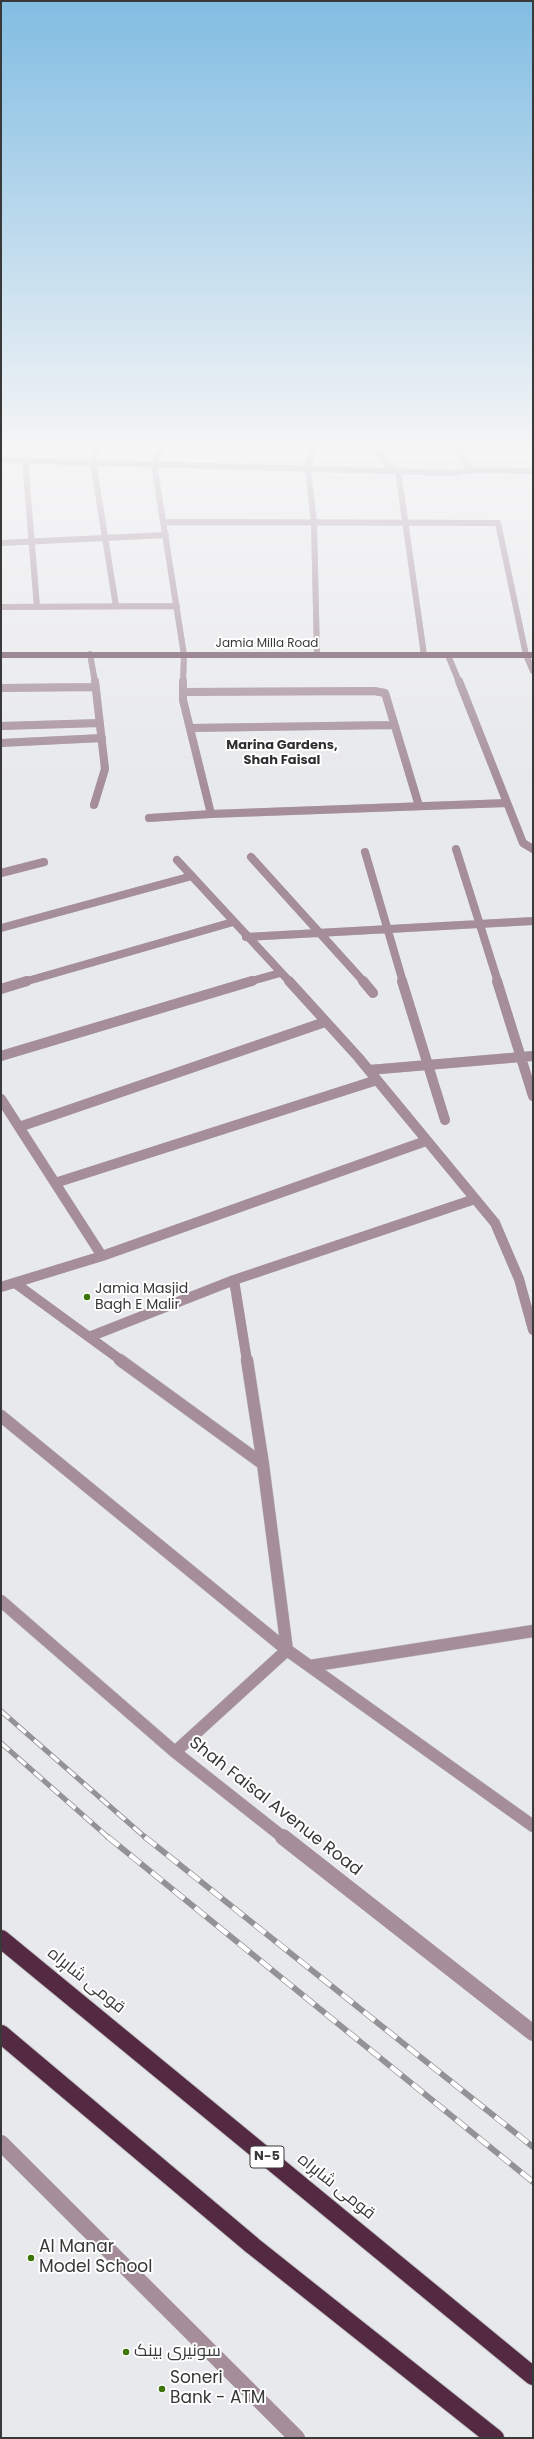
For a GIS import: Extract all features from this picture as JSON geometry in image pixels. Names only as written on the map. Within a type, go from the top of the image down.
[{"type":"highway","name":"قومی شاہراہ","points":[[1,1939],[533,2376]]},
{"type":"highway","points":[[1,2034],[254,2246],[495,2438]]},
{"type":"main road","name":"Jamia Milla Road","points":[[1,654],[530,655]]},
{"type":"street","points":[[34,558],[37,607]]},
{"type":"street","points":[[108,558],[116,606]]},
{"type":"street","points":[[170,558],[184,655],[183,700],[211,814]]},
{"type":"street","points":[[315,558],[317,655]]},
{"type":"street","points":[[409,558],[424,655]]},
{"type":"street","points":[[506,558],[533,671]]},
{"type":"street","points":[[1,607],[177,606]]},
{"type":"street","points":[[90,654],[96,687],[105,769],[94,804]]},
{"type":"street","points":[[448,655],[523,843],[533,849]]},
{"type":"street","points":[[1,688],[96,687]]},
{"type":"street","points":[[183,692],[385,693],[418,806]]},
{"type":"street","points":[[1,726],[100,723]]},
{"type":"street","points":[[190,728],[394,725]]},
{"type":"street","points":[[1,743],[102,738]]},
{"type":"street","points":[[149,818],[211,814],[507,803]]},
{"type":"street","points":[[456,849],[478,924],[533,1096]]},
{"type":"street","points":[[365,852],[386,929],[429,1064],[445,1120]]},
{"type":"street","points":[[251,857],[321,932],[373,993]]},
{"type":"street","points":[[177,860],[369,1070],[426,1141],[495,1222],[519,1279],[533,1330]]},
{"type":"street","points":[[1,872],[44,862]]},
{"type":"street","points":[[1,928],[192,876]]},
{"type":"street","points":[[246,937],[533,921]]},
{"type":"street","points":[[1,989],[233,922]]},
{"type":"street","points":[[1,1056],[280,973]]},
{"type":"street","points":[[19,1127],[325,1022]]},
{"type":"street","points":[[369,1070],[533,1056]]},
{"type":"street","points":[[55,1183],[377,1080]]},
{"type":"street","points":[[1,1099],[102,1256]]},
{"type":"street","points":[[1,1287],[102,1256],[426,1141]]},
{"type":"street","points":[[89,1337],[234,1280],[475,1199]]},
{"type":"street","points":[[234,1280],[263,1464],[287,1650]]},
{"type":"street","points":[[15,1282],[263,1464]]},
{"type":"street","points":[[1,1416],[287,1650],[533,1826]]},
{"type":"street","name":"Shah Faisal Avenue Road","points":[[1,1601],[176,1752],[533,2033]]},
{"type":"street","points":[[310,1666],[533,1632]]},
{"type":"street","points":[[176,1752],[287,1650]]},
{"type":"street","points":[[1,2143],[297,2438]]},
{"type":"railway","points":[[1,1711],[146,1838]]},
{"type":"railway","points":[[1,1743],[109,1838]]},
{"type":"railway","points":[[108,1837],[533,2182]]},
{"type":"railway","points":[[145,1837],[533,2147]]},
{"type":"place","name":"Jamia Masjid Bagh E Malir","points":[[87,1297]]},
{"type":"place","name":"Al Manar Model School","points":[[31,2258]]},
{"type":"place","name":"سونیری بینک","points":[[126,2352]]},
{"type":"place","name":"Soneri Bank - ATM","points":[[162,2389]]},
{"type":"district","name":"Marina Gardens, Shah Faisal","points":[[282,754]]}]
